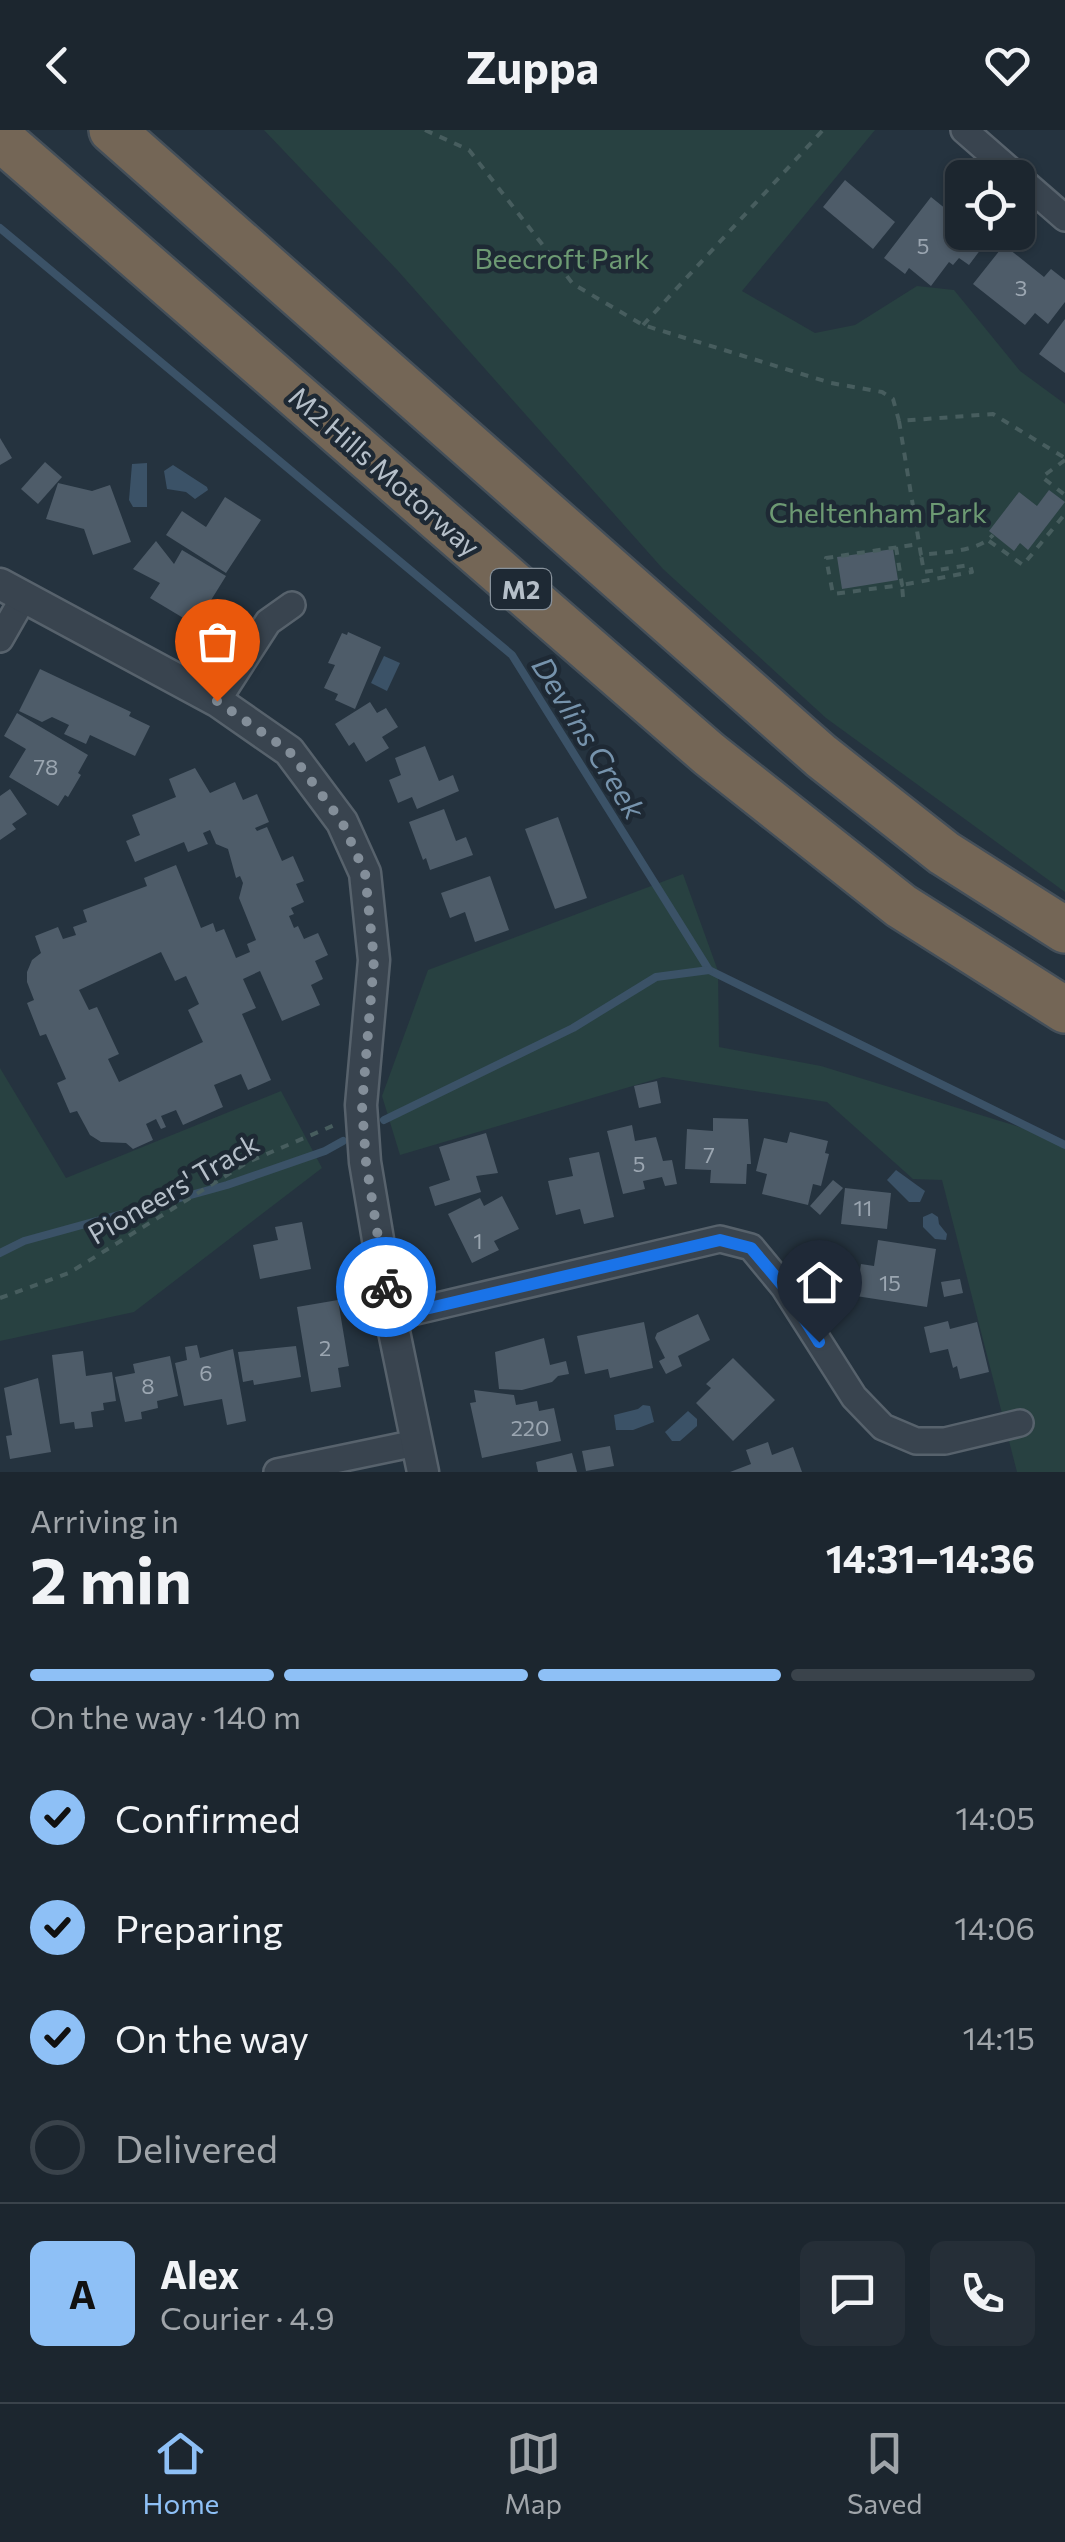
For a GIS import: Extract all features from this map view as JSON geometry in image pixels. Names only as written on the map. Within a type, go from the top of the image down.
[{"type":"highway","name":"M2","points":[[112,130],[882,808],[1065,930]]},
{"type":"highway","name":"M2 Hills Motorway","points":[[0,138],[709,754],[901,906],[1065,1010]]},
{"type":"street","points":[[964,130],[1065,218]]},
{"type":"street","points":[[0,639],[12,591],[217,701],[289,751],[342,822],[365,873],[374,960],[362,1106],[366,1162],[419,1458],[277,1472]]},
{"type":"street","points":[[217,701],[268,622],[292,605]]},
{"type":"street","points":[[391,1317],[720,1240],[751,1248],[784,1287],[854,1398],[883,1428],[916,1440],[944,1441],[1020,1422]]},
{"type":"path","points":[[426,130],[469,150],[573,284],[643,325],[830,383],[882,392],[892,399],[899,421],[924,572],[970,565],[972,572],[832,594],[826,558],[919,544]]},
{"type":"path","points":[[643,325],[823,130]]},
{"type":"path","points":[[899,421],[992,414],[1065,459],[1042,478],[1065,495]]},
{"type":"path","points":[[988,540],[1023,565],[1065,514]]},
{"type":"path","points":[[921,555],[963,550],[993,534]]},
{"type":"path","points":[[896,547],[903,597]]},
{"type":"path","name":"Pioneers' Track","points":[[0,1298],[68,1274],[248,1162],[334,1126],[362,1106]]},
{"type":"green space","name":"Cheltenham Park","points":[[264,130],[875,130],[742,291],[815,333],[855,325],[917,286],[954,290],[1020,371],[1065,404],[1065,892],[826,718],[663,569],[399,272]]},
{"type":"green space","points":[[683,874],[718,971],[719,1047],[821,1066],[1065,1141],[1065,1472],[1017,1472],[942,1180],[913,1179],[827,1102],[663,1077],[400,1155],[382,1096],[428,970]]},
{"type":"green space","points":[[0,1068],[66,1178],[281,1091],[322,1168],[134,1312],[0,1341]]},
{"type":"water","points":[[147,463],[147,507],[133,507],[129,500],[132,464]]},
{"type":"water","points":[[173,465],[208,490],[195,499],[186,492],[167,489],[164,471]]},
{"type":"water","points":[[384,656],[400,663],[387,691],[371,683]]},
{"type":"water","points":[[896,1170],[925,1191],[920,1202],[909,1202],[887,1180]]},
{"type":"water","points":[[932,1213],[947,1234],[946,1240],[935,1239],[923,1227],[923,1217]]},
{"type":"water","points":[[650,1406],[654,1422],[633,1430],[616,1430],[614,1415]]},
{"type":"water","points":[[688,1411],[697,1419],[697,1426],[680,1441],[672,1441],[665,1432]]},
{"type":"building","points":[[845,180],[895,222],[873,249],[823,207]]},
{"type":"building","points":[[931,197],[945,208],[945,250],[980,250],[969,265],[959,258],[953,265],[949,262],[931,286],[909,268],[905,274],[884,258]]},
{"type":"building","points":[[1000,250],[1010,250],[1044,277],[1051,269],[1065,280],[1065,302],[1048,324],[1035,313],[1025,325],[973,284]]},
{"type":"building","points":[[1065,319],[1065,373],[1039,354]]},
{"type":"building","points":[[0,438],[12,458],[0,465]]},
{"type":"building","points":[[45,462],[62,477],[38,504],[21,489]]},
{"type":"building","points":[[58,483],[92,491],[110,485],[131,542],[93,555],[84,529],[46,519]]},
{"type":"building","points":[[1049,490],[1065,502],[1028,550],[1020,543],[1014,551],[989,531],[1019,492],[1037,506]]},
{"type":"building","points":[[225,497],[261,520],[226,573],[166,535],[182,511],[206,527]]},
{"type":"building","points":[[156,541],[174,564],[182,550],[226,576],[208,605],[200,605],[190,622],[150,598],[160,583],[133,569]]},
{"type":"building","points":[[893,549],[898,580],[842,589],[837,557]]},
{"type":"building","points":[[342,633],[381,647],[355,709],[335,700],[338,694],[324,688],[335,665],[328,663]]},
{"type":"building","points":[[40,669],[131,712],[129,716],[150,726],[135,756],[90,735],[86,744],[64,734],[69,725],[52,717],[42,722],[19,711]]},
{"type":"building","points":[[370,702],[377,713],[386,708],[398,727],[382,737],[389,748],[366,762],[354,742],[349,746],[335,724]]},
{"type":"building","points":[[17,713],[88,755],[78,773],[81,775],[58,806],[9,777],[26,749],[4,736]]},
{"type":"building","points":[[425,746],[439,781],[453,775],[459,791],[417,809],[412,797],[398,803],[389,780],[401,775],[395,758]]},
{"type":"building","points":[[195,768],[210,793],[235,782],[243,800],[257,794],[269,822],[255,828],[257,831],[267,827],[282,861],[293,856],[304,881],[296,884],[304,902],[291,908],[294,914],[289,916],[294,928],[298,926],[304,939],[318,933],[328,955],[315,961],[323,979],[311,985],[320,1005],[282,1021],[260,971],[243,979],[256,1008],[242,1014],[271,1080],[248,1090],[241,1074],[214,1085],[223,1107],[183,1125],[176,1110],[161,1116],[166,1127],[161,1129],[156,1119],[146,1124],[153,1140],[133,1149],[126,1143],[101,1142],[90,1135],[77,1111],[70,1113],[57,1083],[66,1079],[46,1034],[40,1036],[27,1003],[34,1000],[27,972],[32,960],[41,953],[35,936],[58,927],[63,939],[76,935],[73,927],[87,922],[83,910],[147,886],[144,878],[176,865],[201,928],[213,923],[216,932],[224,929],[236,958],[250,952],[247,944],[256,940],[239,898],[243,883],[240,876],[236,878],[228,849],[216,844],[210,830],[203,833],[208,844],[188,852],[184,842],[135,862],[126,841],[140,835],[132,815],[176,797],[169,779]],"holes":[[[161,952],[175,981],[186,976],[199,1004],[188,1010],[203,1042],[119,1082],[108,1059],[119,1054],[97,1007],[89,1010],[79,990]]]},
{"type":"building","points":[[10,789],[27,814],[12,824],[16,829],[0,840],[0,796]]},
{"type":"building","points":[[444,809],[456,841],[466,837],[473,855],[430,870],[409,822]]},
{"type":"building","points":[[558,817],[587,898],[555,909],[525,829]]},
{"type":"building","points":[[490,876],[509,930],[475,942],[465,912],[450,918],[441,893]]},
{"type":"building","points":[[657,1081],[661,1103],[639,1108],[634,1086]]},
{"type":"building","points":[[713,1118],[748,1119],[751,1164],[747,1164],[746,1184],[710,1183],[711,1170],[685,1169],[687,1129],[713,1131]]},
{"type":"building","points":[[632,1125],[635,1141],[656,1137],[663,1161],[672,1160],[677,1184],[665,1186],[662,1177],[643,1181],[645,1189],[623,1194],[607,1131]]},
{"type":"building","points":[[790,1132],[828,1141],[821,1186],[813,1184],[808,1205],[762,1194],[767,1174],[756,1171],[764,1138],[787,1143]]},
{"type":"building","points":[[486,1133],[498,1173],[476,1176],[481,1192],[435,1206],[429,1187],[450,1180],[439,1147]]},
{"type":"building","points":[[599,1152],[614,1217],[584,1224],[580,1209],[556,1215],[548,1181],[573,1176],[569,1158]]},
{"type":"building","points":[[833,1180],[843,1188],[820,1215],[810,1206]]},
{"type":"building","points":[[845,1188],[891,1193],[887,1229],[841,1224]]},
{"type":"building","points":[[502,1196],[519,1229],[494,1241],[499,1250],[472,1263],[448,1214],[480,1198],[484,1206]]},
{"type":"building","points":[[302,1222],[311,1269],[260,1279],[253,1245],[278,1240],[275,1227]]},
{"type":"building","points":[[878,1240],[936,1249],[927,1307],[856,1296],[861,1264],[874,1266]]},
{"type":"building","points":[[960,1279],[963,1293],[944,1297],[941,1282]]},
{"type":"building","points":[[338,1300],[349,1366],[338,1368],[341,1387],[311,1392],[297,1307]]},
{"type":"building","points":[[698,1314],[710,1340],[678,1356],[682,1366],[666,1374],[659,1361],[665,1358],[655,1338],[657,1333]]},
{"type":"building","points":[[948,1321],[950,1329],[977,1322],[989,1372],[960,1379],[948,1349],[930,1353],[924,1327]]},
{"type":"building","points":[[644,1322],[653,1368],[610,1378],[608,1369],[585,1374],[577,1336]]},
{"type":"building","points":[[544,1338],[550,1365],[566,1361],[569,1374],[522,1390],[499,1389],[495,1352]]},
{"type":"building","points":[[197,1345],[200,1358],[233,1349],[246,1421],[227,1425],[222,1399],[184,1406],[175,1363],[187,1360],[185,1347]]},
{"type":"building","points":[[296,1346],[301,1377],[254,1385],[253,1380],[243,1382],[238,1352]]},
{"type":"building","points":[[83,1351],[86,1376],[112,1372],[116,1401],[103,1403],[104,1410],[91,1412],[93,1427],[75,1429],[74,1422],[60,1424],[52,1355]]},
{"type":"building","points":[[170,1356],[178,1396],[157,1401],[158,1408],[141,1412],[142,1419],[125,1422],[115,1377],[135,1373],[133,1364]]},
{"type":"building","points":[[733,1358],[775,1400],[733,1441],[696,1403],[711,1388],[706,1384]]},
{"type":"building","points":[[38,1378],[51,1452],[10,1459],[6,1436],[12,1435],[4,1388]]},
{"type":"building","points":[[474,1390],[514,1395],[516,1405],[537,1401],[539,1411],[554,1408],[561,1441],[482,1458],[470,1403],[476,1402]]},
{"type":"building","points":[[768,1442],[772,1455],[793,1447],[802,1472],[730,1472],[751,1464],[746,1450]]},
{"type":"building","points":[[610,1446],[614,1466],[586,1471],[582,1451]]},
{"type":"building","points":[[572,1453],[577,1472],[538,1472],[536,1462]]},
{"type":"waterway","name":"Devlins Creek","points":[[0,228],[512,655],[709,970],[1065,1145]]},
{"type":"waterway","points":[[384,1120],[573,1028],[656,977],[709,970]]},
{"type":"waterway","points":[[0,1253],[24,1241],[227,1185],[343,1141]]},
{"type":"way so far","points":[[217,701],[289,751],[342,822],[365,873],[374,960],[362,1106],[366,1162],[386,1287]]},
{"type":"route","points":[[386,1287],[391,1317],[720,1240],[751,1248],[784,1287],[819,1342]]},
{"type":"park label","name":"Beecroft Park","points":[[562,258]]}]
